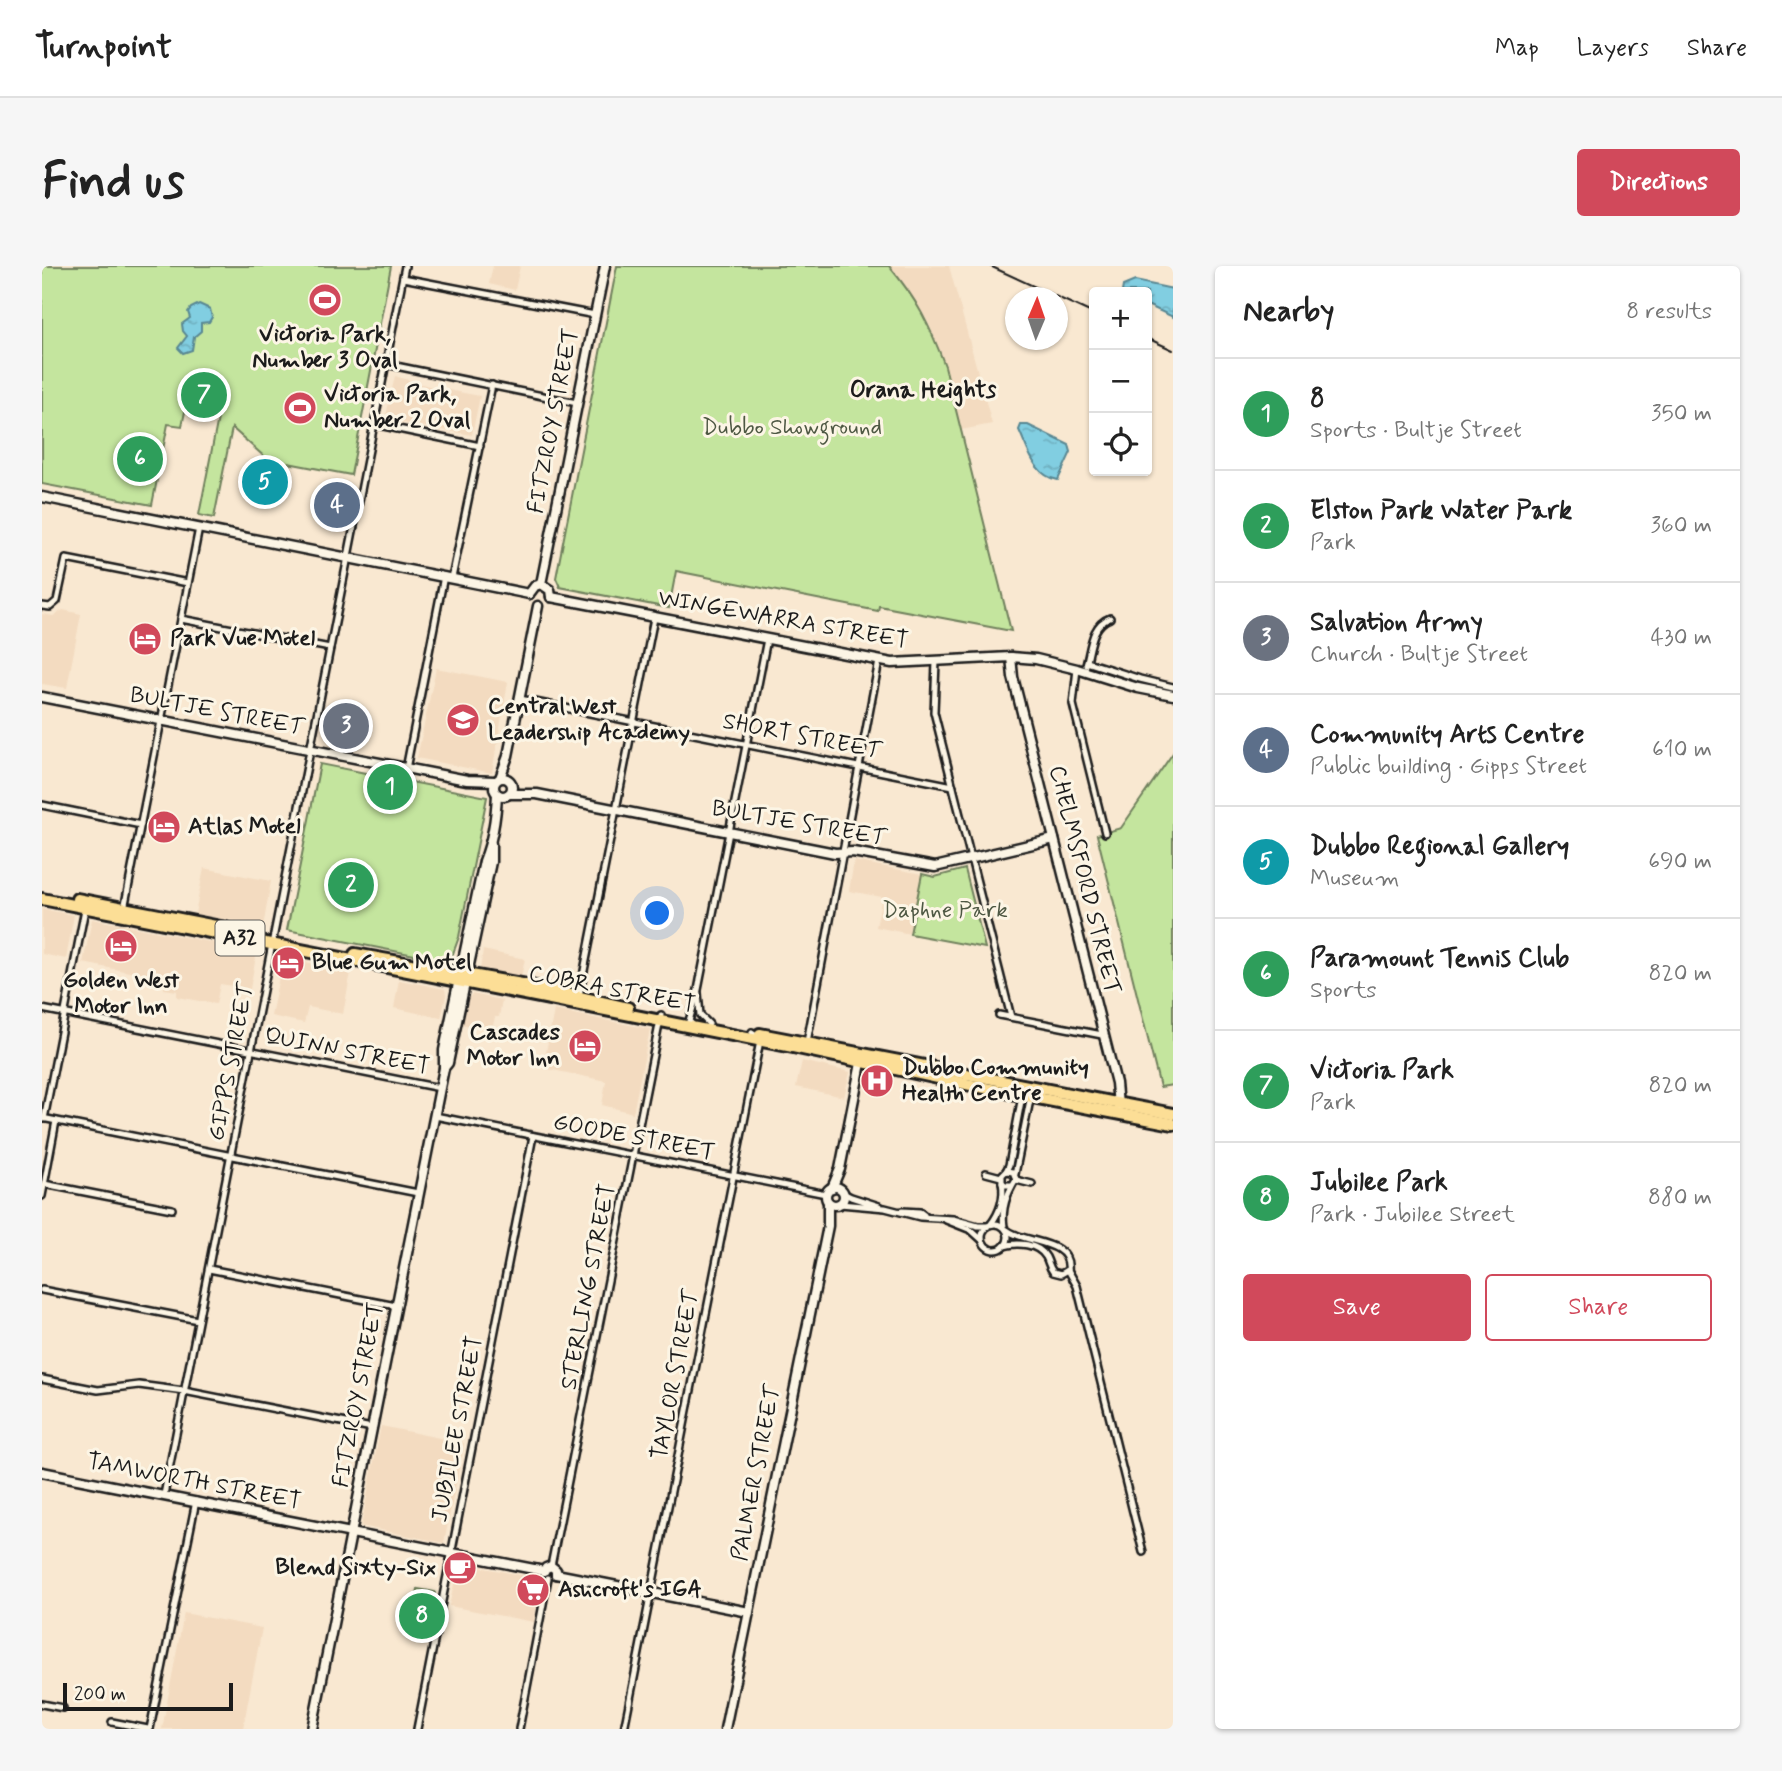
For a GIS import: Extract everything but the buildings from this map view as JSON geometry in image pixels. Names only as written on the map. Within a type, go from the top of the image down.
[{"type":"highway","name":"COBRA STREET","points":[[42,893],[274,942],[578,1000],[760,1041],[845,1054],[1028,1091]]},
{"type":"highway","name":"COBRA STREET","points":[[42,899],[86,904]]},
{"type":"highway","name":"COBRA STREET","points":[[661,1018],[689,1020],[711,1028],[807,1042],[845,1054]]},
{"type":"highway","points":[[793,1047],[807,1042]]},
{"type":"highway","points":[[845,1054],[856,1055],[862,1063]]},
{"type":"highway","name":"COBRA STREET","points":[[862,1063],[1173,1114]]},
{"type":"highway","name":"COBRA STREET","points":[[1118,1107],[1173,1124]]},
{"type":"street","name":"GIPPS STREET","points":[[164,1495],[405,266]]},
{"type":"street","name":"FITZROY STREET","points":[[541,584],[605,266]]},
{"type":"street","points":[[402,278],[595,316]]},
{"type":"street","points":[[386,364],[577,403]]},
{"type":"street","points":[[406,769],[492,385]]},
{"type":"street","points":[[373,424],[480,446]]},
{"type":"street","points":[[42,497],[529,594]]},
{"type":"street","points":[[123,911],[199,528]]},
{"type":"street","points":[[42,606],[50,607],[57,601],[66,559],[188,583]]},
{"type":"street","points":[[541,584],[548,587],[551,597],[548,603],[538,606],[532,603],[529,594],[532,588],[541,584]]},
{"type":"street","name":"WINGEWARRA STREET","points":[[551,597],[879,661],[936,662],[1011,657],[1036,659],[1173,687]]},
{"type":"street","name":"FITZROY STREET","points":[[312,1729],[435,1116],[444,1068],[444,1050],[491,862],[491,844],[501,784],[538,606]]},
{"type":"street","points":[[578,1000],[654,618]]},
{"type":"street","points":[[1105,833],[1073,704],[1094,632],[1098,625],[1110,618]]},
{"type":"street","points":[[181,619],[330,648]]},
{"type":"street","points":[[689,1020],[698,990],[767,639]]},
{"type":"street","name":"CHELMSFORD STREET","points":[[1011,657],[1013,677],[1116,1083],[1118,1107]]},
{"type":"street","points":[[807,1042],[879,661]]},
{"type":"street","points":[[936,662],[934,712],[1011,1017]]},
{"type":"street","name":"WINGEWARRA STREET","points":[[1083,667],[1138,688],[1173,695]]},
{"type":"street","name":"BULTJE STREET","points":[[42,697],[406,769],[501,784],[537,794],[834,852],[853,852],[936,867],[1054,839]]},
{"type":"street","name":"SHORT STREET","points":[[520,699],[953,786]]},
{"type":"street","name":"FITZROY STREET","points":[[496,822],[508,794],[501,784]]},
{"type":"street","name":"BULTJE STREET","points":[[501,784],[508,794],[537,794]]},
{"type":"street","points":[[42,806],[141,825]]},
{"type":"street","points":[[86,904],[43,1119],[418,1193]]},
{"type":"street","points":[[698,990],[700,1016],[711,1028]]},
{"type":"street","name":"QUINN STREET","points":[[42,1009],[440,1088]]},
{"type":"street","points":[[999,1014],[1102,1035]]},
{"type":"street","name":"STERLING STREET","points":[[519,1729],[661,1018]]},
{"type":"street","points":[[751,1032],[758,1036],[760,1041]]},
{"type":"street","name":"TAYLOR STREET","points":[[624,1729],[760,1041]]},
{"type":"street","name":"PALMER STREET","points":[[726,1729],[862,1063]]},
{"type":"street","points":[[983,1240],[983,1232],[999,1209],[1003,1188],[1001,1179],[1009,1166],[1028,1091]]},
{"type":"street","points":[[1004,1246],[1008,1238],[1003,1210],[1014,1180],[1028,1091]]},
{"type":"street","name":"GOODE STREET","points":[[435,1116],[834,1193],[885,1208]]},
{"type":"street","points":[[42,1196],[56,1121]]},
{"type":"street","name":"JUBILEE STREET","points":[[416,1729],[533,1136]]},
{"type":"street","points":[[1006,1171],[1014,1180],[1032,1184]]},
{"type":"street","points":[[986,1173],[1001,1179],[1008,1186],[1014,1180]]},
{"type":"street","points":[[44,1184],[172,1209]]},
{"type":"street","points":[[834,1193],[834,1205],[885,1208],[913,1215],[997,1224],[1019,1238],[1050,1244],[1067,1258],[1068,1269],[1077,1286],[1143,1552]]},
{"type":"street","name":"PALMER STREET","points":[[828,1226],[844,1200],[834,1193]]},
{"type":"street","points":[[943,1219],[971,1230],[990,1248],[997,1250],[1018,1244],[1032,1247],[1044,1254],[1053,1272],[1061,1274],[1068,1269]]},
{"type":"street","points":[[209,1269],[396,1306]]},
{"type":"street","points":[[42,1290],[198,1320]]},
{"type":"street","points":[[42,1379],[98,1390],[139,1385],[184,1391],[372,1428]]},
{"type":"street","name":"TAMWORTH STREET","points":[[42,1472],[750,1612]]},
{"type":"street","points":[[112,1722],[149,1729],[196,1501]]},
{"type":"street","points":[[42,1704],[63,1708]]},
{"type":"shaded area","points":[[493,266],[520,266],[515,290],[489,284]]},
{"type":"shaded area","points":[[889,266],[949,266],[992,424],[961,430],[945,366],[929,324],[906,286]]},
{"type":"shaded area","points":[[395,376],[432,387],[480,396],[472,435],[385,420]]},
{"type":"shaded area","points":[[63,610],[81,614],[67,688],[42,684],[42,614],[53,616]]},
{"type":"shaded area","name":"Central West Leadership Academy","points":[[436,668],[508,682],[492,773],[417,758]]},
{"type":"shaded area","points":[[854,861],[922,874],[910,934],[876,927],[882,897],[849,891]]},
{"type":"shaded area","points":[[204,868],[271,881],[263,927],[195,914]]},
{"type":"shaded area","points":[[42,909],[74,915],[66,959],[42,954]]},
{"type":"shaded area","points":[[92,919],[257,951],[250,989],[220,984],[216,1004],[177,997],[177,991],[164,989],[165,979],[83,963]]},
{"type":"shaded area","points":[[483,950],[525,959],[521,977],[480,969]]},
{"type":"shaded area","points":[[283,957],[351,972],[343,1014],[308,1007],[304,1023],[271,1016]]},
{"type":"shaded area","points":[[399,980],[445,989],[441,1018],[394,1008]]},
{"type":"shaded area","points":[[472,994],[502,1000],[499,1017],[495,1017],[492,1030],[460,1024],[467,1000]]},
{"type":"shaded area","points":[[554,1010],[650,1029],[633,1113],[602,1105],[606,1081],[543,1068]]},
{"type":"shaded area","points":[[802,1061],[850,1072],[844,1097],[796,1087]]},
{"type":"shaded area","points":[[381,1426],[464,1443],[444,1543],[361,1526]]},
{"type":"shaded area","points":[[459,1563],[541,1579],[534,1622],[449,1606]]},
{"type":"shaded area","points":[[184,1613],[262,1628],[243,1728],[248,1729],[162,1729]]},
{"type":"green space","points":[[42,266],[391,266],[351,475],[267,459],[232,428],[214,518],[199,515],[219,413],[186,407],[182,426],[168,424],[152,505],[42,484]]},
{"type":"green space","name":"Dubbo Showground","points":[[617,266],[889,266],[922,313],[945,366],[1011,631],[879,606],[878,611],[676,571],[669,608],[560,587],[556,578]]},
{"type":"green space","points":[[1173,753],[1173,1085],[1160,1087],[1097,835],[1121,828]]},
{"type":"green space","points":[[320,764],[487,797],[459,937],[451,959],[445,961],[287,930]]},
{"type":"green space","name":"Daphne Park","points":[[965,869],[985,948],[910,934],[922,874],[935,877]]},
{"type":"green space","points":[[418,1589],[435,1592],[425,1643],[408,1639]]},
{"type":"water","points":[[1135,281],[1173,289],[1173,317],[1152,307],[1152,287],[1123,286]]},
{"type":"water","points":[[199,304],[210,309],[212,317],[209,322],[201,323],[201,331],[194,337],[192,350],[183,353],[178,348],[187,336],[182,324],[190,318],[188,312],[191,308]]},
{"type":"water","points":[[1021,425],[1028,425],[1069,445],[1071,452],[1058,480],[1037,467],[1019,430]]},
{"type":"railway","points":[[990,266],[1089,312]]},
{"type":"railway","points":[[1152,340],[1173,350]]},
{"type":"place","name":"Victoria Park, Number 3 Oval","points":[[325,300]]},
{"type":"place","name":"Victoria Park","points":[[204,395]]},
{"type":"place","name":"Victoria Park, Number 2 Oval","points":[[300,408]]},
{"type":"place","name":"Paramount Tennis Club","points":[[140,459]]},
{"type":"place","name":"Dubbo Regional Gallery","points":[[265,482]]},
{"type":"place","name":"Community Arts Centre","points":[[337,505]]},
{"type":"place","name":"Park Vue Motel","points":[[145,639]]},
{"type":"place","name":"Central West Leadership Academy","points":[[463,720]]},
{"type":"place","name":"Salvation Army","points":[[346,726]]},
{"type":"place","name":"8","points":[[390,787]]},
{"type":"place","name":"Atlas Motel","points":[[164,827]]},
{"type":"place","name":"Elston Park Water Park","points":[[351,885]]},
{"type":"place","name":"Golden West Motor Inn","points":[[121,946]]},
{"type":"place","name":"Blue Gum Motel","points":[[288,963]]},
{"type":"place","name":"Cascades Motor Inn","points":[[585,1046]]},
{"type":"place","name":"Dubbo Community Health Centre","points":[[877,1081]]},
{"type":"place","name":"Blend Sixty-Six","points":[[460,1568]]},
{"type":"place","name":"Ashcroft's IGA","points":[[533,1590]]},
{"type":"place","name":"Jubilee Park","points":[[422,1616]]},
{"type":"district","name":"Orana Heights","points":[[923,390]]}]
